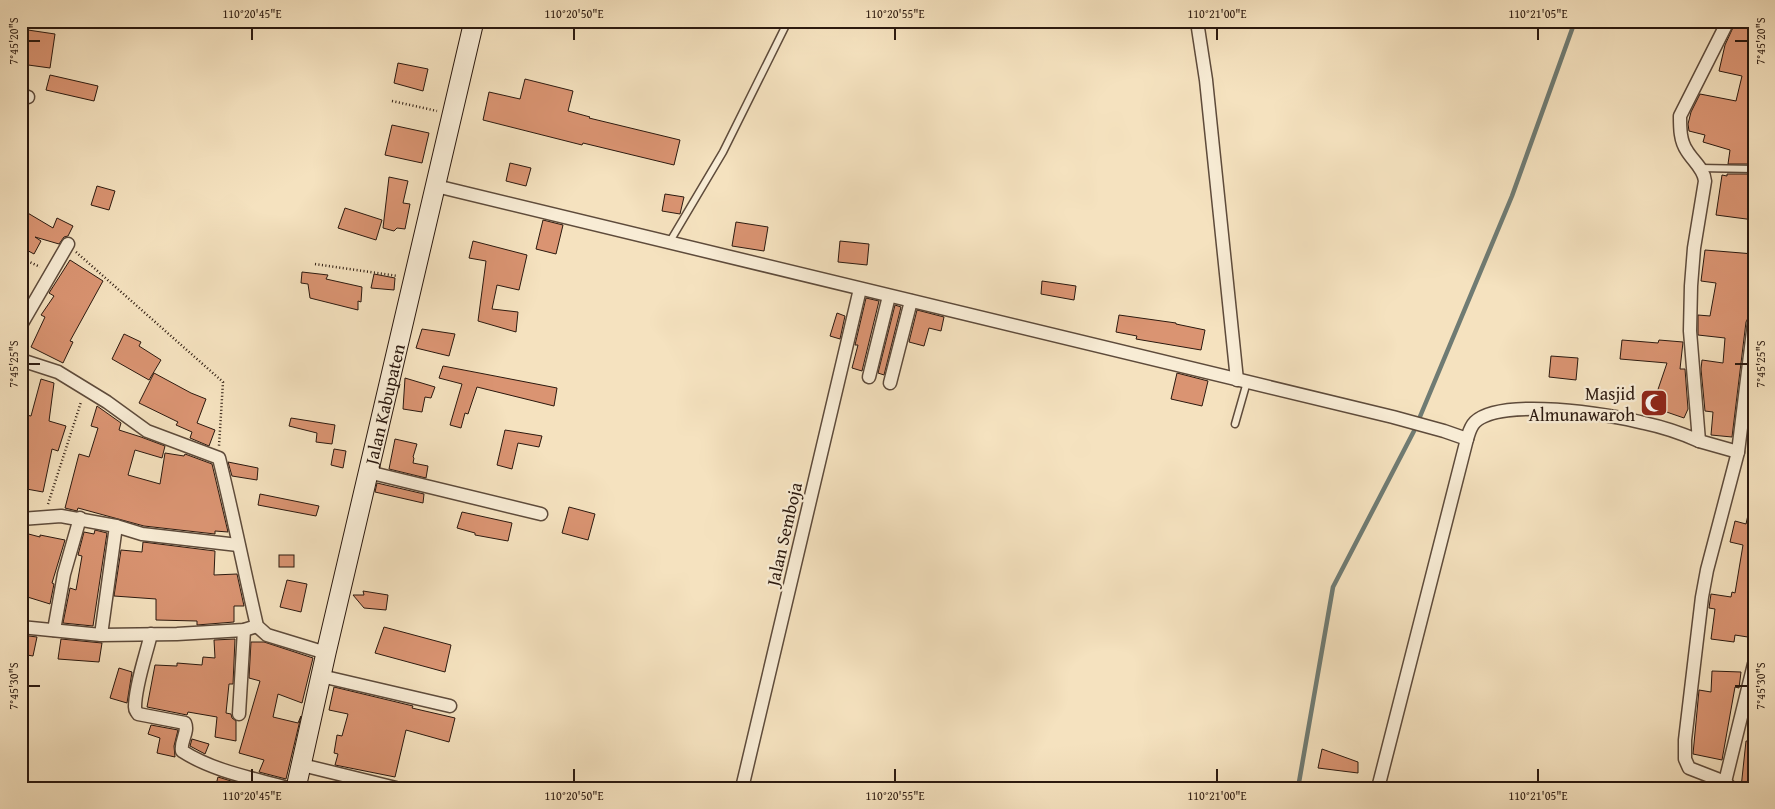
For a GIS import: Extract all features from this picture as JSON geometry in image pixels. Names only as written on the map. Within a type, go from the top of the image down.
[{"type":"main road","name":"Jalan Kabupaten","points":[[296,788],[474,21]]},
{"type":"street","points":[[1200,21],[1198,28],[1206,80],[1242,381]]},
{"type":"street","points":[[1699,441],[1690,330],[1692,265],[1705,186],[1703,172],[1698,168],[1684,145],[1680,116],[1728,21]]},
{"type":"street","points":[[436,186],[1393,417],[1466,439]]},
{"type":"street","points":[[21,325],[68,244]]},
{"type":"street","name":"Jalan Semboja","points":[[742,788],[860,289]]},
{"type":"street","points":[[869,377],[889,296]]},
{"type":"street","points":[[890,382],[911,301]]},
{"type":"street","points":[[1754,323],[1738,452],[1707,570],[1702,597],[1685,740],[1685,759],[1690,768],[1728,785],[1754,664]]},
{"type":"street","points":[[21,360],[58,372],[107,402],[147,431],[218,458],[236,524],[238,545],[258,626],[267,635],[326,653]]},
{"type":"street","points":[[1378,788],[1470,427],[1481,418],[1497,412],[1530,409],[1567,411],[1643,422],[1738,452]]},
{"type":"street","points":[[368,472],[541,514]]},
{"type":"street","points":[[21,519],[61,516],[80,518],[142,534],[238,545]]},
{"type":"street","points":[[54,630],[64,574],[80,518]]},
{"type":"street","points":[[101,635],[116,526]]},
{"type":"street","points":[[21,627],[101,635],[244,630],[258,626]]},
{"type":"street","points":[[239,714],[244,630]]},
{"type":"street","points":[[151,634],[139,685],[136,711],[138,714],[185,723],[186,731],[181,748],[182,751],[190,756],[219,768],[288,788]]},
{"type":"street","points":[[321,676],[450,706]]},
{"type":"street","points":[[302,765],[396,788]]},
{"type":"lane","points":[[669,243],[723,152],[788,21]]},
{"type":"lane","points":[[1698,168],[1754,170]]},
{"type":"lane","points":[[1234,424],[1242,381]]},
{"type":"path","points":[[392,101],[453,115]]},
{"type":"path","points":[[68,244],[223,382],[218,458]]},
{"type":"path","points":[[21,258],[51,273]]},
{"type":"path","points":[[315,264],[414,278]]},
{"type":"path","points":[[44,517],[85,389]]},
{"type":"building","points":[[1736,21],[1754,21],[1754,63],[1750,74],[1754,74],[1754,164],[1728,164],[1730,150],[1703,142],[1705,135],[1689,131],[1688,124],[1691,112],[1700,94],[1736,101],[1742,76],[1719,71],[1725,45]]},
{"type":"building","points":[[21,29],[55,34],[50,68],[21,64]]},
{"type":"building","points":[[398,63],[428,69],[423,91],[394,83]]},
{"type":"building","points":[[50,75],[98,86],[94,101],[46,90]]},
{"type":"building","points":[[525,79],[573,91],[568,111],[589,118],[680,140],[674,165],[583,143],[582,145],[483,120],[489,92],[520,99]]},
{"type":"building","points":[[392,125],[429,133],[422,163],[385,155]]},
{"type":"building","points":[[510,163],[531,168],[526,186],[506,181]]},
{"type":"building","points":[[1727,174],[1754,174],[1754,220],[1716,215],[1722,175],[1727,176]]},
{"type":"building","points":[[389,177],[408,181],[403,203],[410,204],[405,229],[397,228],[394,231],[383,228]]},
{"type":"building","points":[[97,186],[115,191],[109,210],[91,205]]},
{"type":"building","points":[[665,194],[684,197],[680,214],[662,211]]},
{"type":"building","points":[[345,208],[382,220],[376,240],[338,228]]},
{"type":"building","points":[[21,209],[53,228],[57,218],[73,226],[68,236],[64,237],[59,244],[35,237],[41,241],[34,254],[21,247]]},
{"type":"building","points":[[543,220],[563,225],[556,254],[536,249]]},
{"type":"building","points":[[736,222],[768,227],[764,251],[732,246]]},
{"type":"building","points":[[473,241],[527,255],[519,290],[497,285],[492,309],[518,312],[516,332],[478,321],[486,261],[469,258]]},
{"type":"building","points":[[840,241],[869,244],[867,265],[838,262]]},
{"type":"building","points":[[1705,250],[1754,254],[1754,308],[1752,315],[1746,322],[1732,437],[1711,435],[1713,412],[1705,411],[1701,369],[1702,360],[1723,363],[1725,338],[1698,335],[1698,315],[1710,316],[1716,283],[1701,281]]},
{"type":"building","points":[[70,260],[103,281],[70,341],[73,342],[63,363],[31,347],[45,317],[41,315],[54,296],[49,293]]},
{"type":"building","points":[[302,272],[328,275],[326,279],[362,287],[361,302],[358,301],[358,310],[310,298],[308,284],[301,283]]},
{"type":"building","points":[[374,274],[395,278],[394,290],[371,288]]},
{"type":"building","points":[[1042,281],[1076,286],[1074,300],[1041,294]]},
{"type":"building","points":[[866,298],[879,301],[862,371],[852,368],[858,345],[855,345]]},
{"type":"building","points":[[895,305],[901,307],[884,375],[878,373]]},
{"type":"building","points":[[917,310],[944,317],[941,331],[929,328],[924,346],[909,342]]},
{"type":"building","points":[[837,313],[845,316],[840,339],[830,336]]},
{"type":"building","points":[[1119,315],[1176,323],[1205,330],[1201,350],[1136,339],[1137,336],[1116,332]]},
{"type":"building","points":[[422,329],[455,334],[449,356],[416,348]]},
{"type":"building","points":[[124,334],[141,342],[139,346],[161,360],[149,380],[112,359]]},
{"type":"building","points":[[1622,340],[1658,343],[1659,340],[1683,342],[1680,369],[1685,369],[1688,409],[1684,418],[1652,407],[1667,363],[1620,359]]},
{"type":"building","points":[[1551,356],[1578,358],[1576,380],[1549,377]]},
{"type":"building","points":[[443,366],[557,388],[554,406],[477,387],[468,414],[465,413],[461,428],[450,425],[462,384],[439,378]]},
{"type":"building","points":[[154,373],[206,399],[197,423],[215,430],[209,446],[190,438],[192,432],[176,425],[178,422],[139,403]]},
{"type":"building","points":[[1177,373],[1208,381],[1202,406],[1171,399]]},
{"type":"building","points":[[405,378],[435,387],[431,398],[425,397],[422,412],[403,409]]},
{"type":"building","points":[[41,379],[54,383],[49,421],[66,426],[58,451],[52,449],[43,492],[21,488],[21,414],[31,416]]},
{"type":"building","points":[[97,406],[121,423],[119,430],[165,446],[162,458],[135,450],[128,475],[160,484],[165,453],[184,456],[185,454],[212,464],[228,532],[215,531],[215,534],[144,526],[78,508],[77,511],[65,508],[79,454],[89,457],[98,428],[91,426]]},
{"type":"building","points":[[291,418],[335,425],[332,444],[316,442],[317,433],[289,426]]},
{"type":"building","points":[[505,430],[542,436],[539,447],[518,443],[512,469],[497,465]]},
{"type":"building","points":[[395,439],[417,444],[413,463],[428,466],[426,478],[389,469]]},
{"type":"building","points":[[334,449],[346,451],[343,468],[331,465]]},
{"type":"building","points":[[228,462],[258,468],[257,480],[232,476]]},
{"type":"building","points":[[377,483],[424,494],[423,503],[375,492]]},
{"type":"building","points":[[260,494],[319,506],[316,516],[258,505]]},
{"type":"building","points":[[569,507],[595,514],[588,540],[562,533]]},
{"type":"building","points":[[462,512],[512,523],[508,541],[475,535],[475,533],[457,528]]},
{"type":"building","points":[[1748,515],[1754,516],[1754,638],[1735,635],[1734,642],[1711,639],[1715,609],[1709,608],[1711,594],[1731,597],[1732,592],[1735,593],[1743,545],[1730,542],[1735,521],[1746,524]]},
{"type":"building","points":[[95,530],[107,533],[93,626],[63,623],[70,588],[76,590],[82,556],[78,555],[84,532],[94,534]]},
{"type":"building","points":[[21,532],[40,537],[40,535],[65,540],[52,583],[54,584],[50,604],[21,595]]},
{"type":"building","points":[[143,542],[215,551],[214,575],[237,574],[244,606],[234,606],[234,622],[197,625],[197,621],[156,620],[156,599],[114,596],[121,550],[142,552]]},
{"type":"building","points":[[279,555],[294,555],[294,567],[279,567]]},
{"type":"building","points":[[287,580],[307,584],[301,612],[280,607]]},
{"type":"building","points":[[363,591],[388,595],[386,610],[364,608],[353,595],[364,595]]},
{"type":"building","points":[[384,627],[451,645],[445,672],[375,653]]},
{"type":"building","points":[[21,635],[37,637],[33,656],[21,654]]},
{"type":"building","points":[[61,639],[102,643],[99,662],[58,659]]},
{"type":"building","points":[[235,639],[233,684],[229,684],[226,713],[231,714],[232,718],[236,721],[236,741],[215,737],[217,717],[188,712],[187,715],[147,707],[155,665],[177,666],[177,663],[202,665],[203,657],[215,658],[214,640]]},
{"type":"building","points":[[251,642],[264,642],[313,658],[302,703],[278,694],[273,717],[298,723],[301,716],[286,779],[259,772],[264,760],[239,753],[260,681],[249,678]]},
{"type":"building","points":[[119,668],[132,672],[127,703],[110,698]]},
{"type":"building","points":[[1712,671],[1741,672],[1739,688],[1735,687],[1722,760],[1693,754],[1699,690],[1711,692]]},
{"type":"building","points":[[334,687],[455,718],[449,742],[406,730],[395,777],[335,765],[338,754],[334,753],[337,735],[342,736],[348,714],[329,710]]},
{"type":"building","points":[[151,725],[178,730],[174,746],[175,757],[157,753],[160,738],[148,734]]},
{"type":"building","points":[[192,739],[209,744],[205,754],[190,746]]},
{"type":"building","points":[[1746,741],[1754,741],[1754,788],[1741,788]]},
{"type":"building","points":[[1322,749],[1358,762],[1358,773],[1318,768]]},
{"type":"building","points":[[218,777],[231,781],[255,788],[215,788]]},
{"type":"waterway","points":[[1298,788],[1333,587],[1414,431],[1512,196],[1575,21]]},
{"type":"place","name":"Masjid Almunawaroh","points":[[1654,403]]}]
